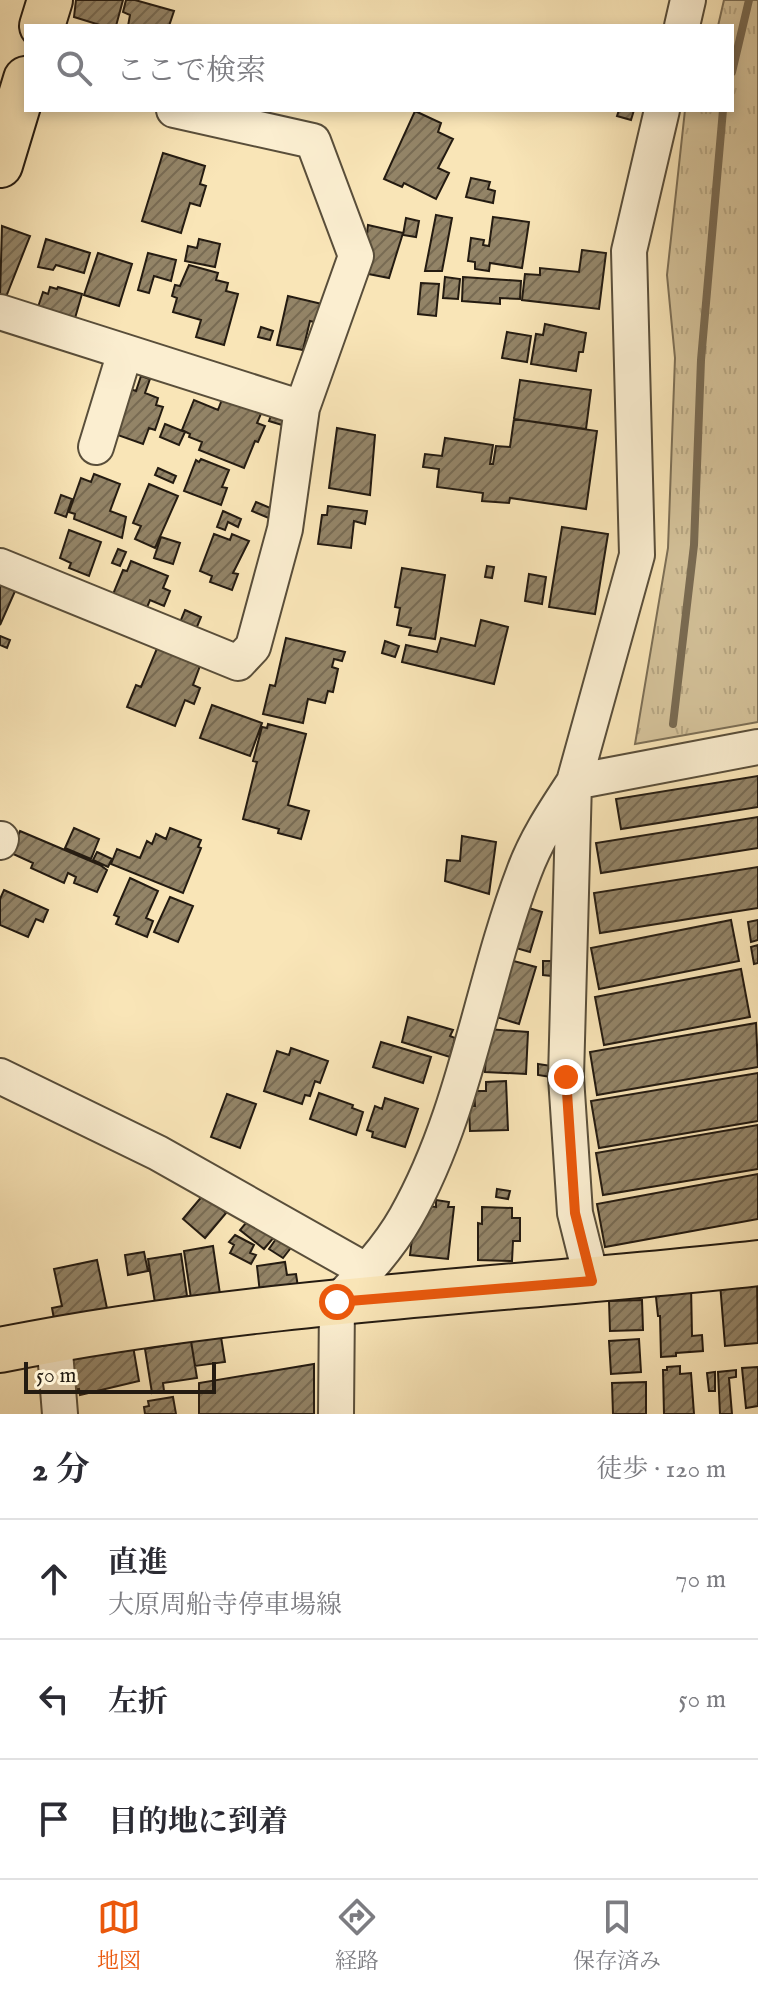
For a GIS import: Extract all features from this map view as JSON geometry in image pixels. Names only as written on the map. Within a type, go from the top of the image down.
[{"type":"main road","points":[[43,24],[50,0]]},
{"type":"main road","points":[[0,165],[24,86]]},
{"type":"main road","points":[[0,1350],[54,1339],[337,1302],[592,1281],[758,1263]]},
{"type":"street","points":[[682,24],[688,0]]},
{"type":"street","points":[[0,566],[238,663],[253,647],[285,529],[302,408],[356,256],[313,141],[183,112]]},
{"type":"street","points":[[592,1281],[575,1213],[566,1077],[574,782],[637,555],[629,251],[662,112]]},
{"type":"street","points":[[0,312],[302,408]]},
{"type":"street","points":[[96,447],[125,352]]},
{"type":"street","points":[[336,1414],[337,1302],[367,1271],[405,1219],[435,1157],[524,871],[543,828],[574,782],[758,747]]},
{"type":"street","points":[[0,1076],[158,1153],[367,1271]]},
{"type":"street","points":[[54,1339],[60,1414]]},
{"type":"green space","points":[[724,0],[758,0],[758,722],[635,744],[668,548],[675,358],[667,275],[685,112],[734,112],[734,24],[718,24]]},
{"type":"building","points":[[76,0],[123,0],[117,24],[97,24],[74,17]]},
{"type":"building","points":[[126,0],[174,11],[170,24],[128,24],[130,15],[123,12]]},
{"type":"building","points":[[415,112],[441,123],[438,132],[453,139],[438,168],[449,173],[436,199],[404,183],[402,187],[384,179]]},
{"type":"building","points":[[618,112],[633,112],[631,120],[617,116]]},
{"type":"building","points":[[163,153],[205,166],[200,184],[206,186],[200,206],[190,203],[181,233],[142,221]]},
{"type":"building","points":[[471,178],[490,182],[488,189],[495,191],[493,203],[466,197]]},
{"type":"building","points":[[436,215],[452,218],[442,271],[425,271]]},
{"type":"building","points":[[493,217],[529,222],[522,268],[490,263],[489,271],[475,269],[475,262],[468,261],[471,238],[484,240],[483,245],[489,246]]},
{"type":"building","points":[[406,218],[419,221],[416,237],[403,235]]},
{"type":"building","points":[[368,225],[403,233],[389,278],[353,271],[362,233],[367,234]]},
{"type":"building","points":[[2,226],[30,236],[6,297],[0,296]]},
{"type":"building","points":[[46,239],[90,253],[84,273],[56,265],[53,270],[38,267]]},
{"type":"building","points":[[199,239],[220,244],[215,267],[185,261],[188,246],[197,248]]},
{"type":"building","points":[[582,250],[606,253],[599,309],[522,300],[525,274],[540,275],[540,268],[579,272]]},
{"type":"building","points":[[98,253],[132,264],[119,306],[84,295]]},
{"type":"building","points":[[148,253],[176,260],[171,281],[154,276],[149,293],[138,290]]},
{"type":"building","points":[[189,265],[218,273],[216,280],[228,283],[226,291],[238,294],[224,345],[196,337],[201,320],[173,312],[177,298],[172,296],[175,285],[180,286]]},
{"type":"building","points":[[445,277],[460,279],[458,299],[443,298]]},
{"type":"building","points":[[463,277],[521,281],[520,299],[500,298],[500,304],[462,301]]},
{"type":"building","points":[[421,283],[439,284],[436,316],[418,314]]},
{"type":"building","points":[[50,287],[82,294],[73,325],[36,313],[43,292],[48,294]]},
{"type":"building","points":[[288,296],[322,304],[318,323],[310,321],[303,350],[277,345]]},
{"type":"building","points":[[545,324],[586,333],[576,371],[531,364],[536,334],[543,335]]},
{"type":"building","points":[[261,327],[273,331],[270,340],[258,337]]},
{"type":"building","points":[[507,332],[531,336],[527,362],[502,358]]},
{"type":"building","points":[[141,376],[150,379],[145,393],[158,398],[156,405],[163,407],[155,430],[149,428],[143,444],[112,433],[127,388],[136,391]]},
{"type":"building","points":[[520,380],[591,390],[586,429],[514,419]]},
{"type":"building","points":[[224,394],[263,409],[257,423],[265,426],[244,468],[199,450],[202,442],[189,437],[190,434],[182,430],[194,400],[218,410]]},
{"type":"building","points":[[273,410],[285,415],[282,425],[269,421]]},
{"type":"building","points":[[514,419],[597,431],[586,509],[510,498],[509,503],[482,501],[483,493],[437,487],[439,469],[423,467],[425,454],[442,456],[445,438],[493,445],[490,464],[493,464],[496,446],[510,447]]},
{"type":"building","points":[[165,424],[185,432],[179,445],[160,437]]},
{"type":"building","points":[[337,428],[375,435],[370,495],[329,488]]},
{"type":"building","points":[[201,459],[229,470],[222,487],[227,488],[221,505],[184,491],[196,460],[199,462]]},
{"type":"building","points":[[158,468],[176,476],[173,483],[155,475]]},
{"type":"building","points":[[94,474],[120,484],[110,511],[126,517],[122,538],[74,519],[75,514],[69,512],[81,478],[91,482]]},
{"type":"building","points":[[149,484],[178,496],[155,548],[135,539],[141,526],[133,523]]},
{"type":"building","points":[[61,495],[72,499],[66,517],[55,513]]},
{"type":"building","points":[[256,502],[275,510],[271,519],[252,511]]},
{"type":"building","points":[[328,506],[367,511],[365,524],[354,521],[351,548],[318,544],[322,515],[327,515]]},
{"type":"building","points":[[223,511],[241,519],[238,527],[228,522],[225,530],[217,527]]},
{"type":"building","points":[[562,527],[608,534],[595,614],[549,607]]},
{"type":"building","points":[[69,530],[101,542],[89,576],[69,568],[71,563],[60,558]]},
{"type":"building","points":[[214,534],[230,540],[232,534],[249,541],[233,573],[238,574],[232,590],[210,582],[212,576],[200,571]]},
{"type":"building","points":[[161,537],[180,543],[173,564],[154,558]]},
{"type":"building","points":[[118,549],[126,552],[120,566],[112,563]]},
{"type":"building","points":[[131,561],[168,576],[163,588],[170,591],[164,606],[150,600],[143,617],[109,604],[123,570],[127,571]]},
{"type":"building","points":[[487,566],[494,567],[492,578],[485,577]]},
{"type":"building","points":[[402,568],[445,575],[435,639],[409,635],[411,628],[397,625],[400,608],[395,607]]},
{"type":"building","points":[[529,574],[546,577],[542,604],[525,601]]},
{"type":"building","points":[[0,582],[16,589],[0,625]]},
{"type":"building","points":[[185,610],[201,617],[192,639],[176,632]]},
{"type":"building","points":[[481,620],[508,627],[494,684],[402,662],[406,645],[437,652],[441,638],[475,646]]},
{"type":"building","points":[[0,636],[10,640],[7,648],[0,645]]},
{"type":"building","points":[[286,638],[345,652],[342,661],[334,659],[332,667],[338,669],[333,692],[328,691],[325,703],[308,699],[303,723],[263,714],[270,685],[275,686]]},
{"type":"building","points":[[385,641],[399,646],[395,657],[382,653]]},
{"type":"building","points":[[158,646],[201,663],[193,685],[200,688],[194,704],[185,700],[175,726],[127,707],[136,685],[141,687]]},
{"type":"building","points":[[212,705],[262,723],[250,756],[200,738]]},
{"type":"building","points":[[268,724],[306,734],[288,805],[309,811],[301,839],[243,819],[257,762],[253,761],[262,727],[267,728]]},
{"type":"building","points":[[758,776],[758,807],[621,829],[616,799]]},
{"type":"building","points":[[758,817],[758,848],[601,873],[596,843]]},
{"type":"building","points":[[74,828],[99,839],[91,859],[65,848]]},
{"type":"building","points":[[170,828],[201,840],[198,847],[201,848],[183,893],[111,864],[117,849],[140,858],[147,841],[152,844],[156,834],[166,839]]},
{"type":"building","points":[[20,831],[107,870],[97,892],[74,883],[76,877],[68,873],[64,883],[31,868],[33,863],[11,853]]},
{"type":"building","points":[[462,836],[496,842],[489,894],[445,881],[447,860],[460,861]]},
{"type":"building","points":[[97,852],[112,859],[108,867],[93,860]]},
{"type":"building","points":[[758,867],[758,908],[600,933],[594,893]]},
{"type":"building","points":[[130,878],[158,891],[146,918],[153,921],[147,937],[116,924],[119,917],[114,915]]},
{"type":"building","points":[[4,890],[48,910],[43,922],[36,919],[28,937],[0,925],[0,899]]},
{"type":"building","points":[[170,897],[193,906],[178,942],[154,932]]},
{"type":"building","points":[[522,906],[542,912],[530,952],[509,946]]},
{"type":"building","points":[[731,920],[739,961],[599,989],[591,948]]},
{"type":"building","points":[[758,920],[758,940],[751,942],[748,922]]},
{"type":"building","points":[[758,945],[758,963],[754,964],[751,947]]},
{"type":"building","points":[[506,959],[536,967],[519,1024],[490,1015]]},
{"type":"building","points":[[543,961],[552,961],[551,976],[543,975]]},
{"type":"building","points":[[741,969],[750,1017],[604,1045],[595,997]]},
{"type":"building","points":[[408,1017],[453,1030],[450,1036],[455,1038],[450,1057],[402,1042]]},
{"type":"building","points":[[756,1023],[758,1067],[597,1095],[590,1052]]},
{"type":"building","points":[[487,1029],[528,1032],[526,1074],[485,1072]]},
{"type":"building","points":[[381,1042],[431,1057],[423,1083],[373,1067]]},
{"type":"building","points":[[291,1048],[328,1061],[320,1083],[315,1081],[310,1096],[305,1095],[302,1104],[264,1091],[277,1051],[289,1055]]},
{"type":"building","points":[[538,1064],[552,1066],[551,1077],[538,1075]]},
{"type":"building","points":[[758,1073],[758,1121],[599,1148],[591,1101]]},
{"type":"building","points":[[506,1081],[508,1130],[470,1131],[469,1106],[475,1106],[474,1091],[486,1091],[486,1082]]},
{"type":"building","points":[[319,1093],[353,1105],[352,1108],[363,1112],[356,1135],[310,1119]]},
{"type":"building","points":[[227,1094],[256,1104],[240,1148],[211,1137]]},
{"type":"building","points":[[385,1098],[418,1109],[405,1147],[372,1137],[373,1132],[367,1130],[375,1106],[382,1109]]},
{"type":"building","points":[[758,1125],[758,1169],[603,1195],[596,1153]]},
{"type":"building","points":[[758,1174],[758,1219],[605,1247],[597,1204]]},
{"type":"building","points":[[497,1189],[510,1191],[508,1199],[496,1197]]},
{"type":"building","points":[[204,1194],[226,1213],[205,1238],[183,1219]]},
{"type":"building","points":[[436,1200],[449,1202],[448,1207],[454,1207],[448,1259],[410,1255],[416,1205],[436,1207]]},
{"type":"building","points":[[482,1207],[512,1208],[512,1218],[520,1218],[520,1241],[513,1241],[512,1261],[478,1260],[478,1223],[482,1224]]},
{"type":"building","points":[[251,1217],[275,1236],[264,1249],[240,1230]]},
{"type":"building","points":[[235,1235],[254,1245],[250,1253],[256,1255],[251,1264],[230,1253],[234,1245],[229,1242]]},
{"type":"building","points":[[278,1236],[293,1245],[283,1258],[269,1249]]},
{"type":"building","points":[[213,1246],[221,1301],[192,1305],[184,1251]]},
{"type":"building","points":[[144,1252],[148,1271],[128,1275],[125,1255]]},
{"type":"building","points":[[181,1254],[187,1296],[172,1299],[174,1311],[155,1303],[148,1259]]},
{"type":"building","points":[[97,1260],[110,1323],[54,1319],[52,1308],[62,1306],[54,1269]]},
{"type":"building","points":[[285,1262],[287,1275],[296,1274],[298,1287],[260,1293],[257,1266]]},
{"type":"building","points":[[757,1281],[758,1343],[725,1346],[720,1283]]},
{"type":"building","points":[[691,1285],[692,1336],[702,1335],[703,1351],[661,1357],[660,1316],[655,1288]]},
{"type":"building","points":[[642,1300],[643,1330],[610,1331],[609,1301]]},
{"type":"building","points":[[221,1337],[225,1362],[195,1366],[191,1341]]},
{"type":"building","points":[[639,1339],[641,1372],[611,1374],[609,1341]]},
{"type":"building","points":[[191,1341],[197,1378],[163,1383],[164,1391],[152,1393],[145,1349]]},
{"type":"building","points":[[133,1346],[139,1381],[80,1395],[79,1389],[66,1391],[66,1359]]},
{"type":"building","points":[[314,1364],[314,1414],[199,1414],[199,1383]]},
{"type":"building","points":[[680,1366],[680,1374],[691,1373],[694,1414],[664,1414],[663,1370]]},
{"type":"building","points":[[758,1367],[758,1406],[746,1408],[742,1368]]},
{"type":"building","points":[[736,1370],[736,1377],[729,1378],[732,1414],[720,1414],[718,1372]]},
{"type":"building","points":[[715,1372],[715,1391],[709,1391],[707,1373]]},
{"type":"building","points":[[646,1382],[646,1414],[613,1414],[612,1383]]},
{"type":"building","points":[[173,1397],[176,1414],[145,1414],[144,1407],[149,1406],[148,1401]]},
{"type":"waterway","points":[[734,64],[749,0]]},
{"type":"waterway","points":[[673,724],[694,545],[701,360],[723,112]]},
{"type":"route","points":[[337,1302],[592,1281],[575,1213],[566,1077]]}]
